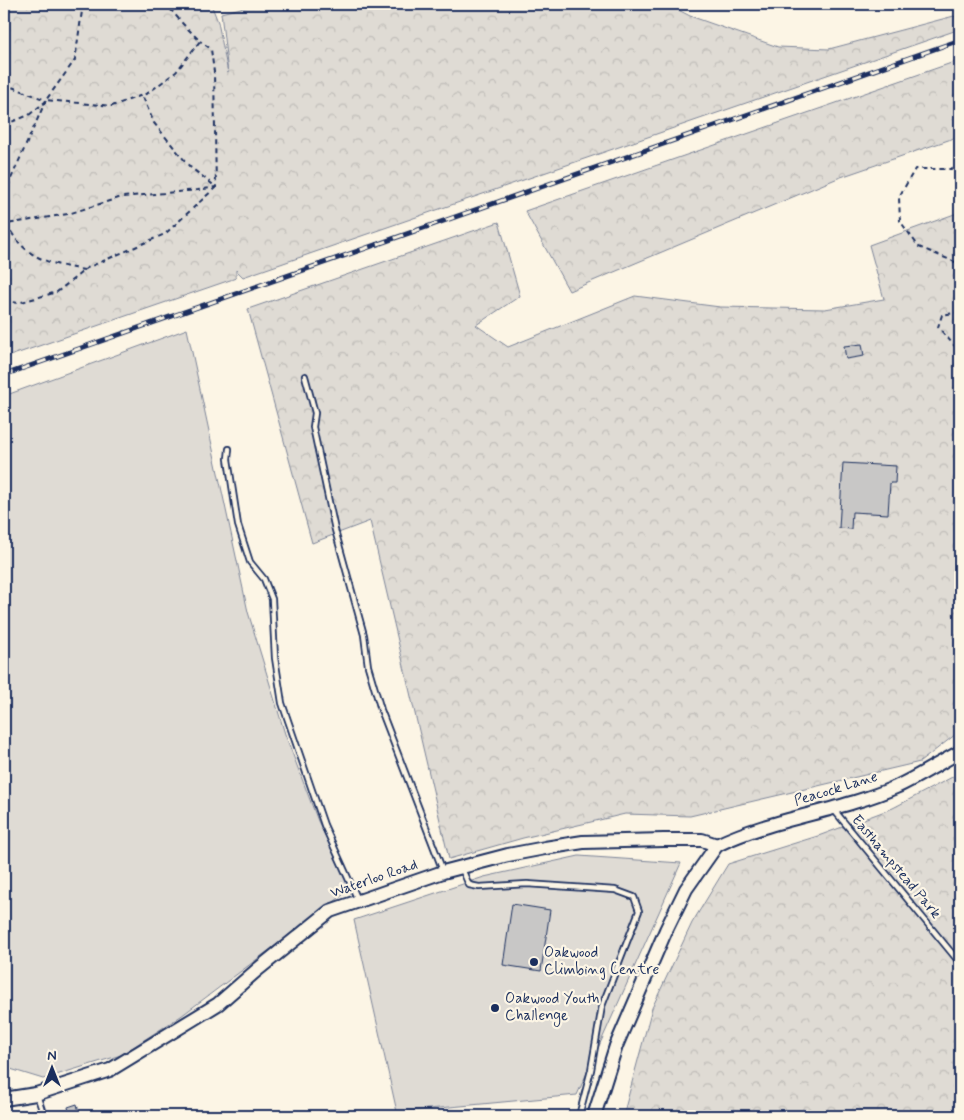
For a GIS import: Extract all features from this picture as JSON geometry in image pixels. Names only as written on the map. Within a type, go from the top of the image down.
[{"type":"street","name":"Peacock Lane","points":[[717,845],[738,835],[832,809],[896,787],[960,752]]},
{"type":"street","name":"Waterloo Road","points":[[4,1099],[36,1094],[110,1070],[218,1004],[330,911],[443,872],[508,855],[583,842],[702,840],[717,845]]},
{"type":"street","points":[[594,1116],[616,1046],[666,930],[686,889],[717,845]]},
{"type":"lane","points":[[305,376],[315,413],[313,427],[333,522],[364,635],[368,666],[381,710],[443,872]]},
{"type":"lane","points":[[229,450],[228,459],[238,525],[250,562],[264,579],[272,599],[274,658],[282,703],[324,825],[359,901]]},
{"type":"lane","name":"Easthampstead Park","points":[[832,809],[960,964]]},
{"type":"lane","points":[[462,867],[469,886],[527,884],[616,890],[634,897],[639,911],[602,1006],[591,1070],[579,1116]]},
{"type":"lane","points":[[36,1094],[44,1116]]},
{"type":"path","points":[[83,4],[74,60],[46,100],[8,188],[5,213],[7,224],[14,237],[25,249],[38,258],[57,266],[84,270]]},
{"type":"path","points":[[4,300],[18,303],[57,292],[84,270],[165,234],[216,187],[214,72],[211,49],[200,41],[166,4]]},
{"type":"path","points":[[4,84],[46,100],[112,106],[148,93],[176,72],[200,41]]},
{"type":"path","points":[[142,95],[154,123],[190,167],[216,187]]},
{"type":"path","points":[[4,125],[29,115],[46,100]]},
{"type":"path","points":[[960,162],[951,169],[915,169],[899,198],[900,221],[919,248],[960,264]]},
{"type":"path","points":[[7,224],[68,214],[122,197],[216,187]]},
{"type":"path","points":[[4,230],[7,224]]},
{"type":"path","points":[[960,312],[942,315],[938,327],[960,352],[960,357]]},
{"type":"green space","points":[[4,4],[211,4],[218,22],[228,73],[221,13],[257,4],[667,4],[690,16],[778,47],[829,49],[954,16],[960,21],[960,29],[243,277],[236,270],[236,278],[4,358]]},
{"type":"green space","points":[[960,60],[960,136],[838,178],[569,291],[525,211]]},
{"type":"green space","points":[[960,212],[960,731],[920,762],[690,816],[625,814],[523,838],[449,859],[370,521],[312,543],[248,309],[499,222],[520,296],[476,325],[508,347],[635,296],[720,307],[825,309],[884,299],[869,245]]},
{"type":"green space","points":[[187,329],[248,612],[285,734],[318,821],[351,889],[181,1016],[121,1055],[43,1079],[4,1067],[4,396]]},
{"type":"green space","points":[[960,773],[960,1116],[623,1116],[652,1008],[692,923],[728,864],[821,835],[893,808]]},
{"type":"green space","name":"Oakwood Youth Challenge","points":[[579,856],[681,863],[577,1095],[397,1112],[354,920],[484,877]]},
{"type":"building","points":[[862,344],[864,356],[846,359],[844,346]]},
{"type":"building","points":[[843,463],[896,466],[895,483],[890,483],[888,514],[852,512],[851,529],[839,528]]},
{"type":"building","points":[[512,904],[550,910],[541,971],[503,965]]},
{"type":"building","points":[[77,1104],[80,1116],[70,1116],[68,1107]]},
{"type":"railway","points":[[4,375],[960,40]]},
{"type":"place","name":"Oakwood Climbing Centre","points":[[534,962]]},
{"type":"place","name":"Oakwood Youth Challenge","points":[[495,1008]]}]
